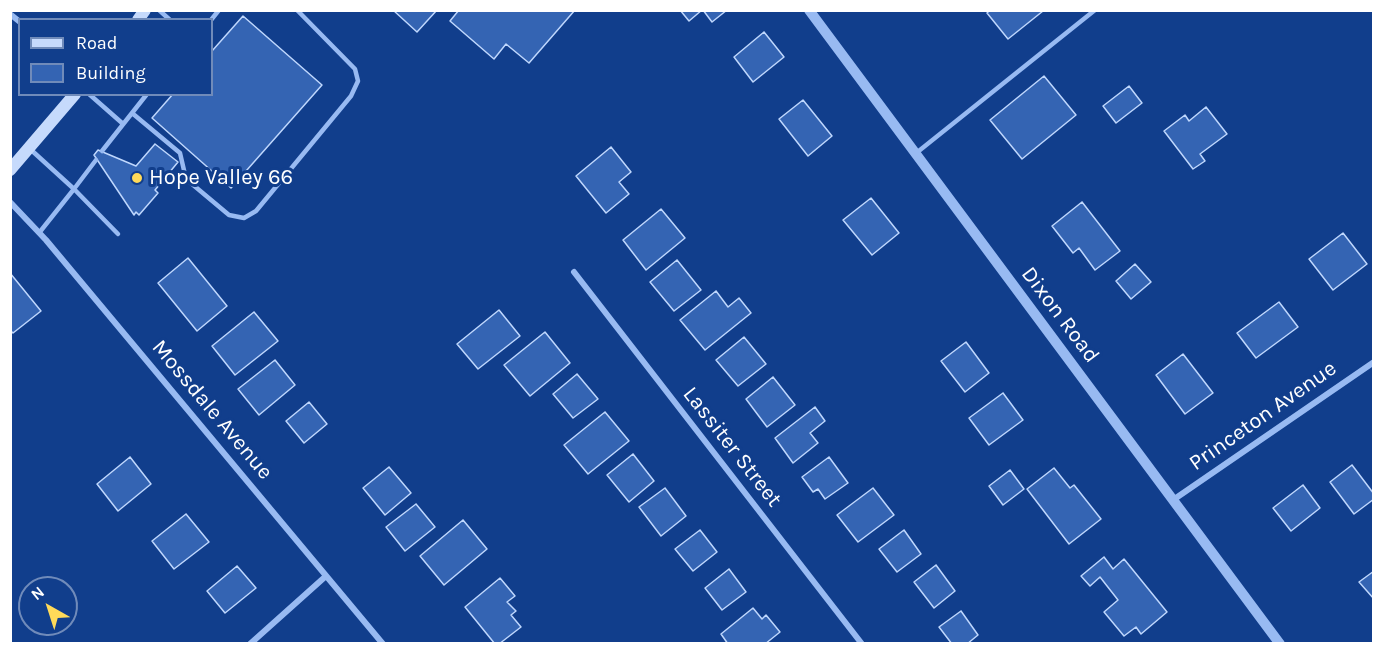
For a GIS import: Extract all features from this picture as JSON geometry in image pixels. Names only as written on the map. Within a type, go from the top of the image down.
[{"type":"main road","points":[[10,170],[73,96]]},
{"type":"street","name":"Dixon Road","points":[[809,10],[1280,644]]},
{"type":"street","name":"Mossdale Avenue","points":[[10,202],[39,233],[383,644]]},
{"type":"street","name":"Lassiter Street","points":[[574,272],[862,644]]},
{"type":"street","name":"Princeton Avenue","points":[[1173,500],[1374,362]]},
{"type":"street","points":[[250,644],[326,576]]},
{"type":"lane","points":[[132,113],[180,153],[186,179],[229,215],[244,218],[256,211],[351,96],[358,81],[355,69],[297,10]]},
{"type":"lane","points":[[915,154],[1095,10]]},
{"type":"lane","points":[[91,96],[122,123]]},
{"type":"lane","points":[[102,151],[145,96]]},
{"type":"lane","points":[[29,148],[118,234]]},
{"type":"lane","points":[[39,233],[96,160]]},
{"type":"building","points":[[393,10],[437,10],[417,32]]},
{"type":"building","points":[[459,10],[575,10],[529,63],[506,44],[494,59],[450,21]]},
{"type":"building","points":[[680,10],[702,10],[689,21]]},
{"type":"building","points":[[703,10],[727,10],[712,22]]},
{"type":"building","points":[[990,10],[1043,11],[1008,39],[987,13]]},
{"type":"building","points":[[243,16],[322,85],[231,188],[152,118],[171,96],[213,96],[213,50]]},
{"type":"building","points":[[764,32],[784,57],[753,82],[734,57]]},
{"type":"building","points":[[1044,76],[1076,115],[1022,159],[990,120]]},
{"type":"building","points":[[1129,86],[1142,103],[1116,123],[1103,106]]},
{"type":"building","points":[[803,100],[832,136],[808,156],[779,119]]},
{"type":"building","points":[[1206,107],[1227,134],[1200,154],[1205,161],[1193,169],[1164,131],[1185,115],[1189,121]]},
{"type":"building","name":"Hope Valley 66","points":[[155,144],[178,162],[155,190],[158,193],[139,215],[136,212],[134,215],[94,155],[98,150],[136,166]]},
{"type":"building","points":[[611,147],[631,172],[619,182],[629,194],[606,213],[576,176]]},
{"type":"building","points":[[871,198],[899,233],[872,255],[843,220]]},
{"type":"building","points":[[1082,202],[1120,251],[1095,270],[1079,248],[1073,253],[1052,226]]},
{"type":"building","points":[[661,209],[685,238],[646,270],[623,240]]},
{"type":"building","points":[[1343,233],[1367,264],[1333,290],[1309,259]]},
{"type":"building","points":[[188,258],[227,306],[197,331],[158,283]]},
{"type":"building","points":[[677,260],[701,290],[674,311],[650,282]]},
{"type":"building","points":[[1135,264],[1151,282],[1131,299],[1116,281]]},
{"type":"building","points":[[10,273],[41,311],[13,333],[10,330]]},
{"type":"building","points":[[716,291],[728,307],[739,298],[751,313],[705,350],[680,320]]},
{"type":"building","points":[[1279,302],[1298,327],[1256,358],[1237,333]]},
{"type":"building","points":[[499,310],[520,336],[478,369],[457,344]]},
{"type":"building","points":[[254,312],[278,341],[235,375],[212,346]]},
{"type":"building","points":[[545,332],[570,363],[530,396],[504,365]]},
{"type":"building","points":[[744,337],[766,364],[738,386],[716,360]]},
{"type":"building","points":[[966,342],[989,373],[965,392],[941,361]]},
{"type":"building","points":[[1183,354],[1213,393],[1185,414],[1156,375]]},
{"type":"building","points":[[275,360],[295,385],[259,415],[238,389]]},
{"type":"building","points":[[577,374],[598,399],[573,418],[553,394]]},
{"type":"building","points":[[773,377],[795,405],[767,427],[746,399]]},
{"type":"building","points":[[1003,393],[1023,420],[989,445],[969,418]]},
{"type":"building","points":[[309,402],[327,424],[304,443],[286,421]]},
{"type":"building","points":[[815,407],[825,421],[810,433],[818,443],[793,463],[775,438]]},
{"type":"building","points":[[605,412],[629,441],[588,474],[564,445]]},
{"type":"building","points":[[633,454],[654,481],[629,502],[607,475]]},
{"type":"building","points":[[130,457],[151,484],[118,511],[97,484]]},
{"type":"building","points":[[829,457],[848,483],[825,499],[818,489],[813,492],[802,477]]},
{"type":"building","points":[[1352,465],[1374,494],[1374,499],[1354,514],[1330,482]]},
{"type":"building","points":[[389,467],[411,493],[385,515],[363,488]]},
{"type":"building","points":[[1054,468],[1070,488],[1074,485],[1101,519],[1069,544],[1027,489]]},
{"type":"building","points":[[1010,470],[1024,489],[1003,505],[989,486]]},
{"type":"building","points":[[1303,485],[1320,508],[1291,531],[1273,508]]},
{"type":"building","points":[[665,488],[686,516],[661,536],[639,507]]},
{"type":"building","points":[[873,488],[894,515],[858,542],[837,515]]},
{"type":"building","points":[[416,504],[435,527],[405,551],[386,527]]},
{"type":"building","points":[[186,514],[209,542],[174,569],[152,541]]},
{"type":"building","points":[[463,520],[487,549],[444,585],[420,556]]},
{"type":"building","points":[[700,530],[717,552],[693,571],[675,549]]},
{"type":"building","points":[[904,530],[921,554],[897,572],[879,549]]},
{"type":"building","points":[[1104,557],[1113,569],[1124,559],[1167,612],[1141,634],[1136,627],[1124,636],[1104,612],[1118,600],[1100,577],[1090,586],[1081,576]]},
{"type":"building","points":[[936,565],[955,591],[934,608],[914,582]]},
{"type":"building","points":[[237,566],[256,588],[225,613],[207,591]]},
{"type":"building","points":[[729,569],[746,592],[722,610],[705,588]]},
{"type":"building","points":[[1374,571],[1374,599],[1359,582]]},
{"type":"building","points":[[500,578],[515,596],[507,602],[516,611],[511,615],[521,627],[499,644],[495,644],[465,607]]},
{"type":"building","points":[[753,608],[762,619],[766,615],[780,632],[765,644],[728,644],[721,634]]},
{"type":"building","points":[[961,611],[978,635],[967,644],[952,644],[939,627]]},
{"type":"place","name":"Hope Valley 66","points":[[137,178]]}]
